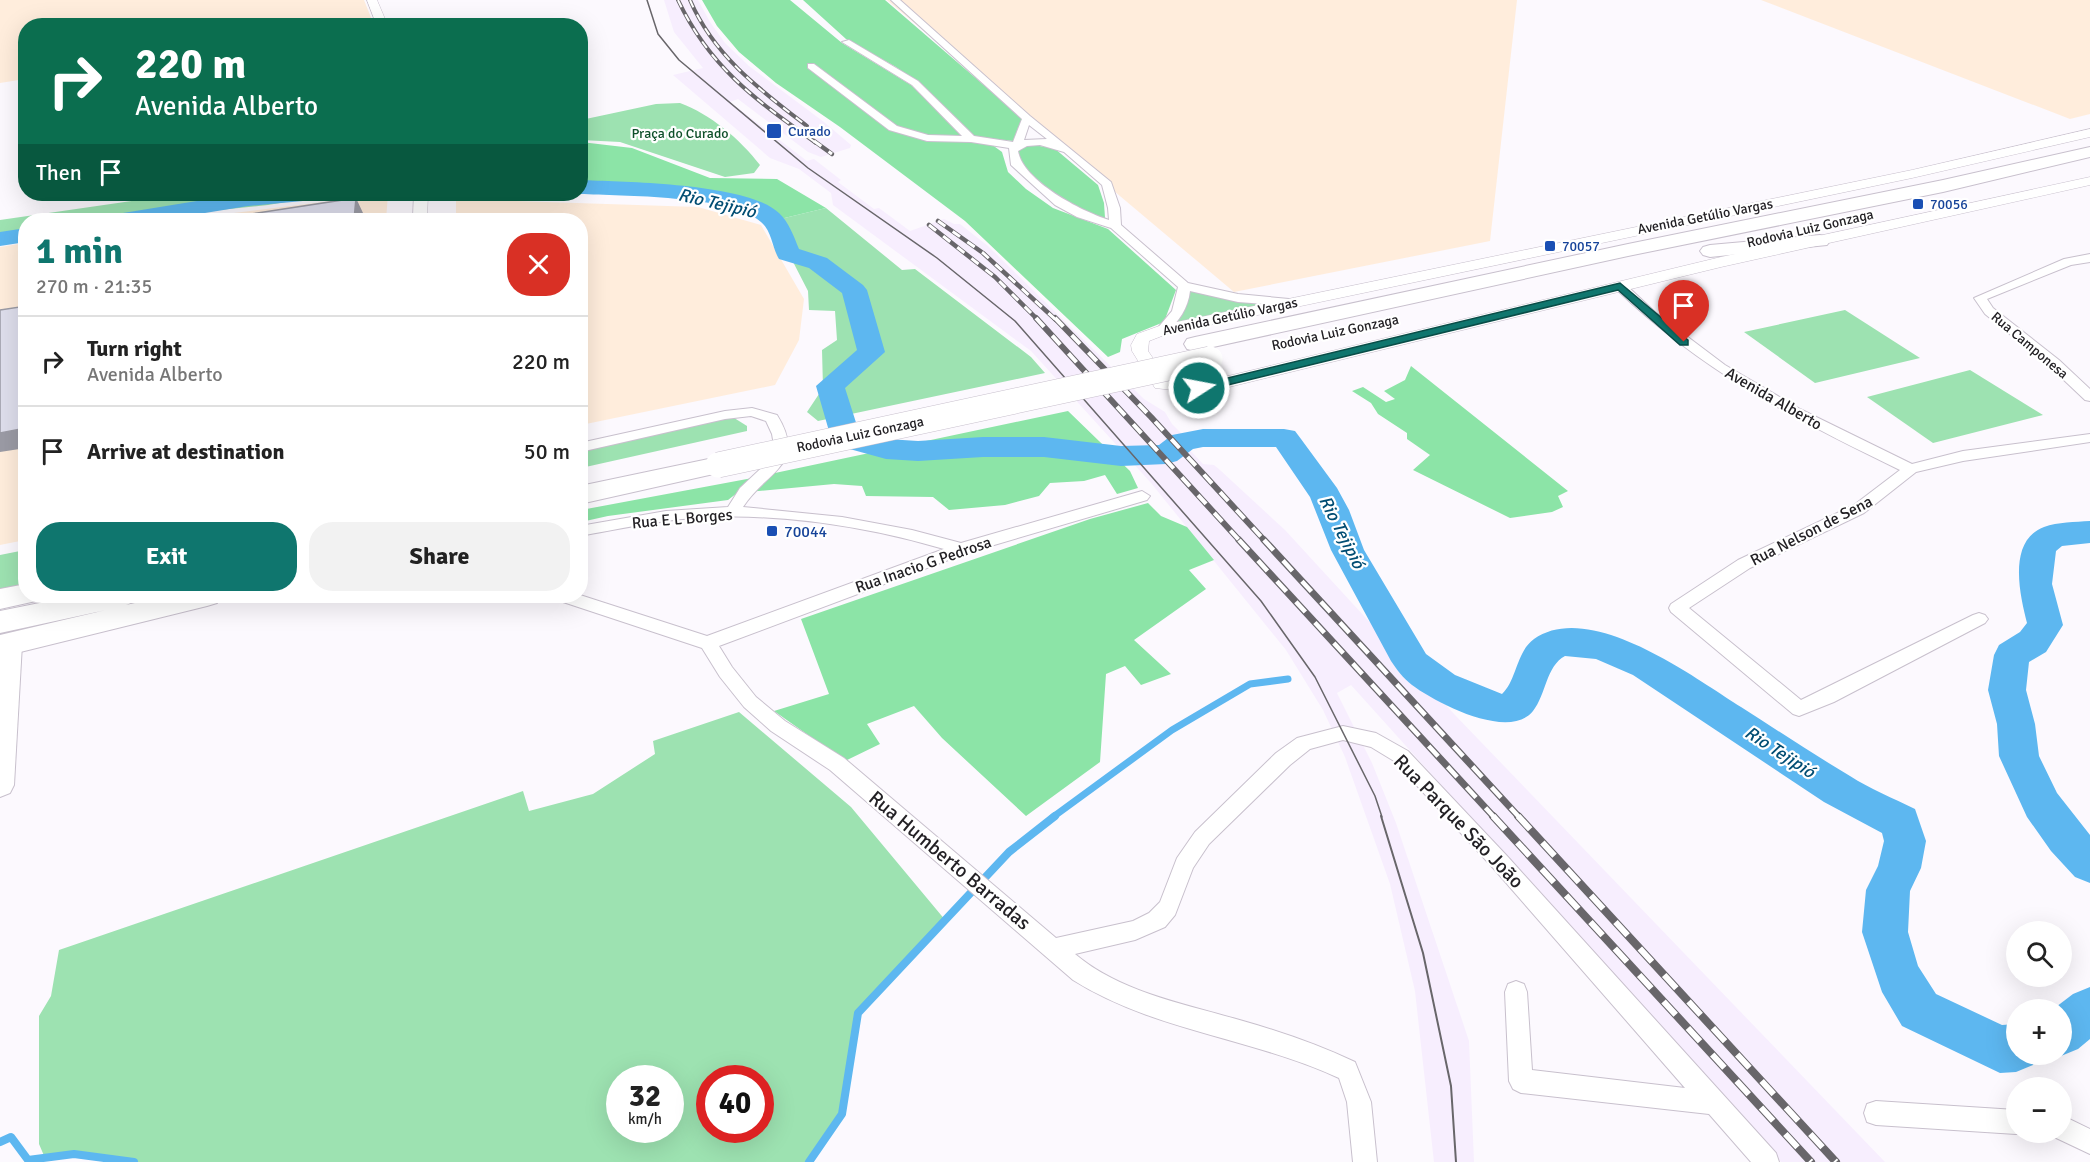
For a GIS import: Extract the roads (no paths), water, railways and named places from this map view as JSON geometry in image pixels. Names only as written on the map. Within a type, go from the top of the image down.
[{"type":"highway","name":"Rodovia Luiz Gonzaga","points":[[1202,352],[1628,250],[1943,186],[2090,152]]},
{"type":"highway","name":"Rodovia Luiz Gonzaga","points":[[588,493],[716,456],[1202,352],[1710,251],[2090,166]]},
{"type":"highway","points":[[1628,250],[1769,204]]},
{"type":"highway","points":[[1710,251],[1820,241]]},
{"type":"highway","name":"Rodovia Luiz Gonzaga","points":[[588,474],[716,456]]},
{"type":"highway","points":[[0,599],[18,596]]},
{"type":"highway","points":[[3,637],[101,603]]},
{"type":"highway","points":[[3,637],[172,603]]},
{"type":"main road","points":[[0,786],[3,637]]},
{"type":"street","points":[[372,0],[380,18]]},
{"type":"street","points":[[895,0],[1027,118],[1107,184],[1114,208],[1115,226]]},
{"type":"street","points":[[846,42],[915,83],[970,139]]},
{"type":"street","points":[[811,66],[893,128],[927,138],[970,139],[1017,146],[1036,142],[1061,145]]},
{"type":"street","points":[[1027,118],[1017,146],[1013,150],[1015,163],[1059,202],[1081,215],[1115,226],[1184,286],[1238,298],[1289,303]]},
{"type":"street","name":"Avenida Getúlio Vargas","points":[[2090,133],[1972,163],[1162,330],[1143,338],[1139,345],[1143,359],[1161,384],[1199,388],[1620,286],[2090,181]]},
{"type":"street","name":"Rua Camponesa","points":[[2090,258],[2068,262],[1980,298],[1989,311],[2054,363],[2090,398]]},
{"type":"street","points":[[1162,330],[1180,310],[1184,300],[1184,286]]},
{"type":"street","name":"Avenida Alberto","points":[[1620,286],[1684,342],[1759,392],[1807,420],[1911,469]]},
{"type":"street","points":[[588,446],[734,414],[752,412],[766,415],[772,418],[776,426],[782,451],[777,461],[745,492],[732,512]]},
{"type":"street","name":"Rua Nelson de Sena","points":[[1979,619],[1828,697],[1799,709],[1677,608],[1744,564],[1858,509],[1911,469],[1963,456],[2090,438]]},
{"type":"street","name":"Rua Inacio G Pedrosa","points":[[708,643],[961,549],[1142,496]]},
{"type":"street","name":"Rua E L Borges","points":[[588,530],[693,513],[784,514],[929,539],[961,549]]},
{"type":"street","points":[[584,603],[708,643]]},
{"type":"street","name":"Rua Humberto Barradas","points":[[708,643],[726,672],[750,702],[778,726],[837,764],[1054,948],[1080,973],[1100,986],[1123,996],[1333,1063],[1347,1070],[1358,1092],[1365,1162]]},
{"type":"street","name":"Rua Parque São João","points":[[1054,948],[1135,930],[1157,920],[1168,908],[1184,864],[1202,838],[1283,759],[1304,743],[1343,734],[1376,741],[1401,756],[1502,863],[1767,1162]]},
{"type":"street","points":[[1516,992],[1521,1081],[1715,1103]]},
{"type":"street","points":[[1876,1113],[2006,1121]]},
{"type":"street","points":[[2072,1133],[2090,1142]]},
{"type":"waterway","name":"Rio Tejipió","points":[[588,187],[680,193],[735,202],[756,209],[773,221],[781,234],[788,254],[818,263],[854,290],[871,352],[830,386],[846,438],[886,449],[918,451],[983,447],[1044,447],[1121,456],[1166,454],[1183,442],[1203,438],[1284,438],[1310,470],[1326,497],[1348,550],[1404,651],[1413,664],[1434,681],[1487,705],[1502,709],[1512,707],[1520,700],[1539,657],[1547,649],[1570,642],[1611,650],[1646,665],[1838,790],[1900,822],[1905,841],[1899,868],[1888,890],[1885,932],[1898,976],[1919,1010],[2000,1049],[2006,1049]]},
{"type":"waterway","name":"Rio Tejipió","points":[[165,213],[236,201]]},
{"type":"waterway","name":"Rio Tejipió","points":[[0,239],[18,236]]},
{"type":"waterway","name":"Rio Tejipió","points":[[2090,532],[2053,536],[2040,547],[2035,584],[2045,625],[2033,642],[2012,655],[2007,690],[2016,724],[2019,756],[2042,805],[2066,838],[2090,864]]},
{"type":"waterway","points":[[1053,817],[1172,730],[1250,684],[1288,679]]},
{"type":"waterway","points":[[809,1162],[842,1114],[858,1013],[1009,852],[1055,816]]},
{"type":"waterway","name":"Rio Tejipió","points":[[2072,1024],[2090,1010]]},
{"type":"waterway","points":[[0,1142],[11,1137],[28,1160],[74,1154],[134,1162]]},
{"type":"tram line","points":[[647,0],[658,34],[679,60],[808,168],[937,258],[1015,321],[1261,601],[1315,677],[1375,796],[1382,817]]},
{"type":"tram line","points":[[1381,816],[1423,953],[1451,1086],[1456,1162]]},
{"type":"railway","points":[[678,0],[705,45],[736,81],[816,143]]},
{"type":"railway","points":[[690,0],[700,20],[725,55],[772,99],[807,126]]},
{"type":"railway","points":[[814,141],[832,154]]},
{"type":"railway","points":[[938,221],[983,253],[1056,320]]},
{"type":"railway","points":[[929,225],[995,277],[1036,318]]},
{"type":"railway","points":[[1036,318],[1240,541]]},
{"type":"railway","points":[[1055,318],[1151,417],[1265,541]]},
{"type":"railway","points":[[1239,540],[1494,817]]},
{"type":"railway","points":[[1264,540],[1519,817]]},
{"type":"railway","points":[[1493,816],[1811,1162]]},
{"type":"railway","points":[[1518,816],[1836,1162]]},
{"type":"place","name":"Curado","points":[[774,131]]},
{"type":"place","name":"70056","points":[[1918,204]]},
{"type":"place","name":"70057","points":[[1550,246]]},
{"type":"place","name":"70044","points":[[772,531]]},
{"type":"park label","name":"Praça do Curado","points":[[680,133]]}]
